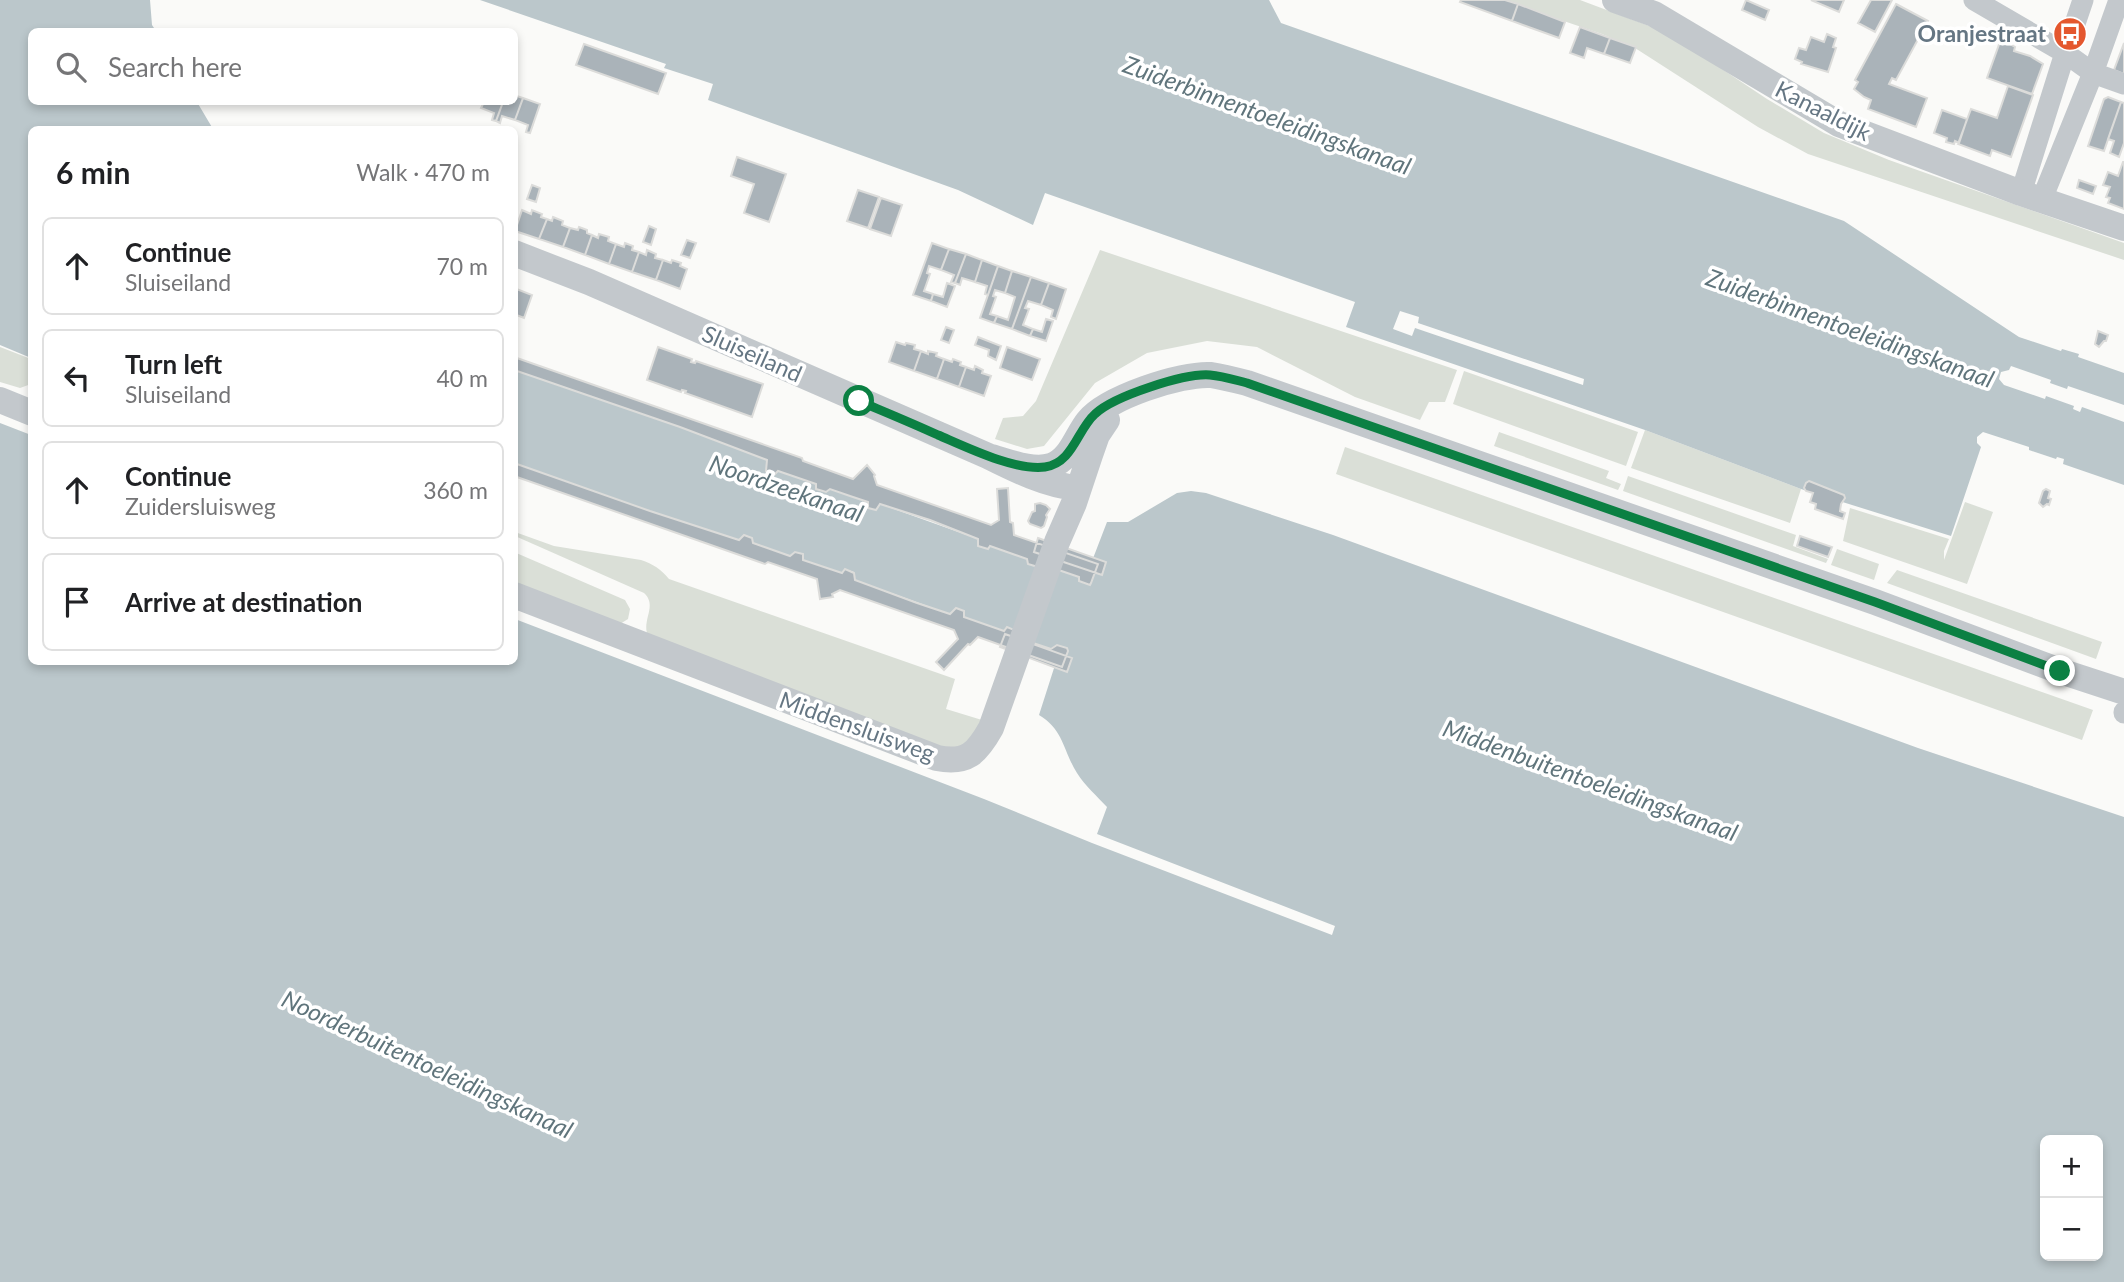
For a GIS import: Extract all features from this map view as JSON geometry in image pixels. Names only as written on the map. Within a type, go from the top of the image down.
[{"type":"street","name":"Kanaaldijk","points":[[1615,0],[1657,7],[1839,124],[2124,228]]},
{"type":"street","points":[[2031,196],[2065,53],[2083,0]]},
{"type":"street","points":[[2031,196],[2093,73],[2119,0]]},
{"type":"street","points":[[1977,1],[2065,53],[2093,73],[2124,84]]},
{"type":"street","name":"Sluiseiland","points":[[518,255],[589,282],[1026,474],[1062,487],[1079,483]]},
{"type":"street","points":[[1079,483],[1060,461],[1097,411],[1170,380],[1209,375],[1247,383],[1875,602],[2124,692]]},
{"type":"street","name":"Middensluisweg","points":[[518,597],[937,758],[951,761],[962,759],[978,750],[991,728],[1097,435],[1120,400]]},
{"type":"street","name":"Sluiseiland","points":[[988,456],[1030,467],[1043,467],[1060,461]]},
{"type":"shaded area","points":[[1502,0],[1580,0],[1668,33],[1767,99],[1824,133],[1889,160],[2124,243],[2124,260],[1808,154],[1758,127],[1635,48]]},
{"type":"shaded area","points":[[1100,250],[1457,370],[1445,402],[1429,402],[1420,420],[1355,397],[1257,347],[1207,341],[1147,353],[1095,383],[1044,446],[1027,449],[995,439],[1003,418],[1023,416],[1036,401]]},
{"type":"shaded area","points":[[0,347],[28,358],[28,385],[20,388],[0,382]]},
{"type":"shaded area","points":[[1464,371],[1638,432],[1626,466],[1453,404]]},
{"type":"shaded area","points":[[1645,430],[1801,489],[1790,523],[1631,468]]},
{"type":"shaded area","points":[[1499,432],[1609,471],[1606,478],[1621,484],[1618,490],[1494,446]]},
{"type":"shaded area","points":[[1345,447],[2093,710],[2082,740],[1336,474]]},
{"type":"shaded area","points":[[1628,476],[1796,535],[1793,546],[1828,559],[1826,563],[1623,491]]},
{"type":"shaded area","points":[[1965,502],[1993,512],[1967,584],[1843,541],[1850,508],[1949,539],[1944,560]]},
{"type":"shaded area","points":[[518,533],[554,546],[641,560],[656,567],[669,579],[955,679],[946,709],[982,720],[969,743],[952,749],[902,736],[648,636],[646,624],[650,603],[644,593],[518,537]]},
{"type":"shaded area","points":[[1837,549],[1879,564],[1874,580],[1831,565]]},
{"type":"shaded area","points":[[518,554],[625,600],[630,609],[628,619],[620,624],[518,587]]},
{"type":"shaded area","points":[[1897,570],[2102,642],[2096,659],[1887,583]]},
{"type":"water","points":[[0,0],[150,0],[154,28],[28,28],[28,105],[199,105],[211,126],[28,126],[28,357],[0,345]]},
{"type":"water","name":"Zuiderbinnentoeleidingskanaal","points":[[480,0],[1269,0],[1281,23],[1844,221],[2019,337],[2079,354],[2078,357],[2124,373],[2124,405],[2068,386],[2067,389],[2050,383],[2051,380],[2011,366],[2009,370],[2001,372],[1999,379],[2004,385],[2045,399],[2046,396],[2074,406],[2073,409],[2080,412],[2082,407],[2124,422],[2124,485],[2063,464],[2064,459],[2029,450],[2029,447],[1983,432],[1977,437],[1977,443],[1981,447],[1951,536],[1801,489],[1645,430],[1346,327],[1355,302],[1045,193],[1033,225],[958,190],[708,100],[713,84],[664,68],[666,64]]},
{"type":"water","points":[[518,371],[767,460],[767,471],[775,474],[778,471],[816,484],[816,489],[826,492],[830,489],[868,502],[868,508],[876,510],[880,504],[978,539],[978,546],[987,549],[990,546],[1079,577],[1079,581],[1089,585],[1098,564],[1092,561],[1107,522],[1128,522],[1177,493],[1206,493],[1333,535],[1918,748],[2124,817],[2124,1282],[0,1282],[0,423],[28,434],[28,665],[518,665],[518,620],[1332,935],[1335,926],[1097,834],[1107,807],[1080,778],[1054,727],[1039,715],[1055,665],[1067,648],[1057,645],[1051,649],[1027,641],[1007,627],[1004,631],[964,617],[964,611],[956,609],[950,614],[855,580],[854,572],[845,569],[842,573],[803,560],[802,554],[795,552],[790,556],[753,543],[752,538],[744,535],[739,540],[518,464]]},
{"type":"pier","points":[[1400,311],[1419,317],[1418,323],[1584,379],[1583,385],[1415,328],[1412,336],[1393,329]]},
{"type":"building","points":[[1505,0],[1518,4],[1512,21],[1460,2]]},
{"type":"building","points":[[1746,0],[1769,10],[1765,20],[1742,10]]},
{"type":"building","points":[[1811,0],[1844,0],[1839,12]]},
{"type":"building","points":[[1871,0],[1892,0],[1875,32],[1858,23]]},
{"type":"building","points":[[1518,4],[1565,22],[1559,38],[1512,21]]},
{"type":"building","points":[[1896,4],[1928,21],[1896,80],[1892,78],[1889,84],[1927,98],[1916,127],[1868,109],[1871,100],[1854,89],[1858,82],[1855,80]]},
{"type":"building","points":[[1580,27],[1610,38],[1604,54],[1587,48],[1584,58],[1570,53]]},
{"type":"building","points":[[1827,34],[1836,38],[1833,47],[1836,48],[1828,72],[1801,64],[1802,62],[1795,59],[1799,48],[1806,50],[1811,37],[1824,42]]},
{"type":"building","points":[[1610,38],[1636,47],[1630,63],[1604,54]]},
{"type":"building","points":[[2001,39],[2015,47],[2014,51],[2043,64],[2032,94],[1987,78]]},
{"type":"building","points":[[2124,43],[2124,74],[2114,70]]},
{"type":"building","points":[[584,44],[666,73],[658,94],[576,65]]},
{"type":"building","points":[[2008,86],[2033,95],[2011,157],[1992,150],[1990,156],[1958,144],[1971,109],[1997,118]]},
{"type":"building","points":[[518,96],[523,98],[515,120],[502,116],[500,123],[496,121],[502,105],[518,105]]},
{"type":"building","points":[[2108,97],[2121,102],[2104,151],[2088,146],[2104,99]]},
{"type":"building","points":[[523,98],[540,104],[530,133],[526,132],[528,125],[515,120]]},
{"type":"building","points":[[2121,102],[2124,103],[2124,143],[2119,157],[2110,153],[2114,141],[2108,139]]},
{"type":"building","points":[[482,105],[502,105],[496,121],[492,120],[494,113],[481,108]]},
{"type":"building","points":[[1942,110],[1967,119],[1959,143],[1946,142],[1947,138],[1934,133]]},
{"type":"building","points":[[737,157],[786,174],[769,222],[744,213],[754,184],[731,176]]},
{"type":"building","points":[[2123,162],[2124,209],[2108,203],[2110,198],[2106,197],[2110,187],[2103,185],[2108,172],[2118,176]]},
{"type":"building","points":[[2079,180],[2096,186],[2093,194],[2077,188]]},
{"type":"building","points":[[532,185],[540,188],[536,202],[527,199]]},
{"type":"building","points":[[858,190],[879,197],[868,228],[847,221]]},
{"type":"building","points":[[881,198],[902,205],[891,236],[870,229]]},
{"type":"building","points":[[522,210],[531,214],[532,210],[547,219],[539,239],[518,232]]},
{"type":"building","points":[[553,217],[570,228],[563,247],[539,239],[547,219],[552,221]]},
{"type":"building","points":[[649,226],[656,229],[651,245],[643,242]]},
{"type":"building","points":[[579,227],[592,235],[585,255],[563,247],[570,228],[578,230]]},
{"type":"building","points":[[599,234],[609,237],[608,241],[616,244],[609,264],[585,255],[592,235],[598,238]]},
{"type":"building","points":[[687,240],[696,243],[690,258],[681,255]]},
{"type":"building","points":[[625,243],[633,246],[632,250],[639,252],[632,272],[609,264],[616,244],[624,247]]},
{"type":"building","points":[[932,243],[949,249],[941,270],[929,266],[927,273],[930,274],[924,291],[933,294],[931,301],[913,295]]},
{"type":"building","points":[[949,249],[966,254],[955,283],[951,282],[954,275],[941,270]]},
{"type":"building","points":[[647,250],[656,254],[655,258],[663,260],[656,280],[632,272],[639,252],[646,255]]},
{"type":"building","points":[[966,254],[982,260],[975,282],[962,278],[960,285],[955,283]]},
{"type":"building","points":[[663,260],[681,263],[680,266],[687,269],[680,289],[656,280]]},
{"type":"building","points":[[982,260],[998,266],[988,295],[985,294],[987,286],[975,282]]},
{"type":"building","points":[[998,266],[1012,271],[1005,293],[995,290],[993,296],[996,297],[990,314],[997,316],[994,323],[980,318]]},
{"type":"building","points":[[1012,271],[1031,277],[1012,329],[994,323],[997,316],[1008,320],[1015,297],[1005,293]]},
{"type":"building","points":[[1031,277],[1049,283],[1041,305],[1028,301],[1025,308],[1029,309],[1023,325],[1033,329],[1030,336],[1012,329]]},
{"type":"building","points":[[947,283],[955,286],[947,307],[931,301],[933,294],[943,297]]},
{"type":"building","points":[[1049,283],[1066,289],[1056,319],[1051,317],[1053,310],[1041,305]]},
{"type":"building","points":[[518,290],[532,295],[524,318],[518,316]]},
{"type":"building","points":[[1046,319],[1053,321],[1046,341],[1030,336],[1033,329],[1042,332]]},
{"type":"building","points":[[946,327],[954,330],[949,343],[941,340]]},
{"type":"building","points":[[2098,331],[2108,335],[2099,347],[2095,344]]},
{"type":"building","points":[[978,337],[1001,346],[996,360],[988,356],[989,350],[975,345]]},
{"type":"building","points":[[896,342],[915,345],[914,349],[921,351],[914,371],[889,362]]},
{"type":"building","points":[[658,347],[692,359],[691,362],[696,361],[763,384],[752,417],[685,393],[686,391],[681,392],[647,380]]},
{"type":"building","points":[[1007,347],[1040,359],[1032,380],[1000,368]]},
{"type":"building","points":[[921,351],[928,354],[928,351],[937,353],[936,356],[944,359],[937,379],[914,371]]},
{"type":"building","points":[[518,358],[802,458],[803,461],[853,479],[867,465],[875,475],[877,485],[991,525],[999,520],[997,489],[1008,488],[1010,522],[1013,523],[1014,535],[1098,564],[1090,585],[1079,581],[1079,577],[1041,564],[1038,567],[1028,564],[1027,559],[990,546],[988,549],[978,546],[978,539],[930,520],[880,504],[876,510],[868,508],[868,502],[830,489],[826,492],[816,489],[816,484],[778,471],[775,474],[766,471],[767,460],[518,371]]},
{"type":"building","points":[[944,359],[952,362],[953,359],[966,367],[959,387],[937,379]]},
{"type":"building","points":[[975,366],[983,370],[982,373],[991,376],[984,396],[959,387],[966,367],[974,370]]},
{"type":"building","points":[[518,464],[739,540],[744,535],[752,538],[753,543],[790,556],[795,552],[803,554],[803,560],[842,573],[845,569],[854,573],[855,580],[917,603],[950,614],[956,608],[964,611],[964,617],[1004,631],[1007,627],[1027,641],[1051,649],[1057,645],[1067,648],[1068,651],[1062,667],[978,637],[944,670],[936,662],[958,639],[954,630],[840,590],[832,594],[833,597],[820,599],[817,579],[768,562],[765,564],[518,477]]},
{"type":"building","points":[[1809,481],[1844,495],[1840,511],[1845,513],[1843,519],[1815,509],[1816,504],[1810,502],[1813,493],[1804,488]]},
{"type":"building","points":[[2046,489],[2050,491],[2048,498],[2051,499],[2049,505],[2043,507],[2039,503]]},
{"type":"building","points":[[1040,503],[1050,509],[1041,528],[1028,521],[1035,511],[1035,504]]},
{"type":"building","points":[[1800,536],[1832,547],[1828,557],[1797,546]]},
{"type":"building","points":[[1038,538],[1106,562],[1102,575],[1034,552]]},
{"type":"building","points":[[1005,634],[1072,658],[1067,672],[1000,647]]},
{"type":"place","name":"Oranjestraat","points":[[2070,34]]},
{"type":"route","points":[[859,401],[988,456],[1030,467],[1043,467],[1066,456],[1086,423],[1097,411],[1143,390],[1170,380],[1209,375],[1247,383],[1875,602],[2060,671]]},
{"type":"water label","name":"Noordzeekanaal","points":[[786,489]]},
{"type":"water label","name":"Middenbuitentoeleidingskanaal","points":[[1590,781]]},
{"type":"water label","name":"Noorderbuitentoeleidingskanaal","points":[[427,1065]]}]
